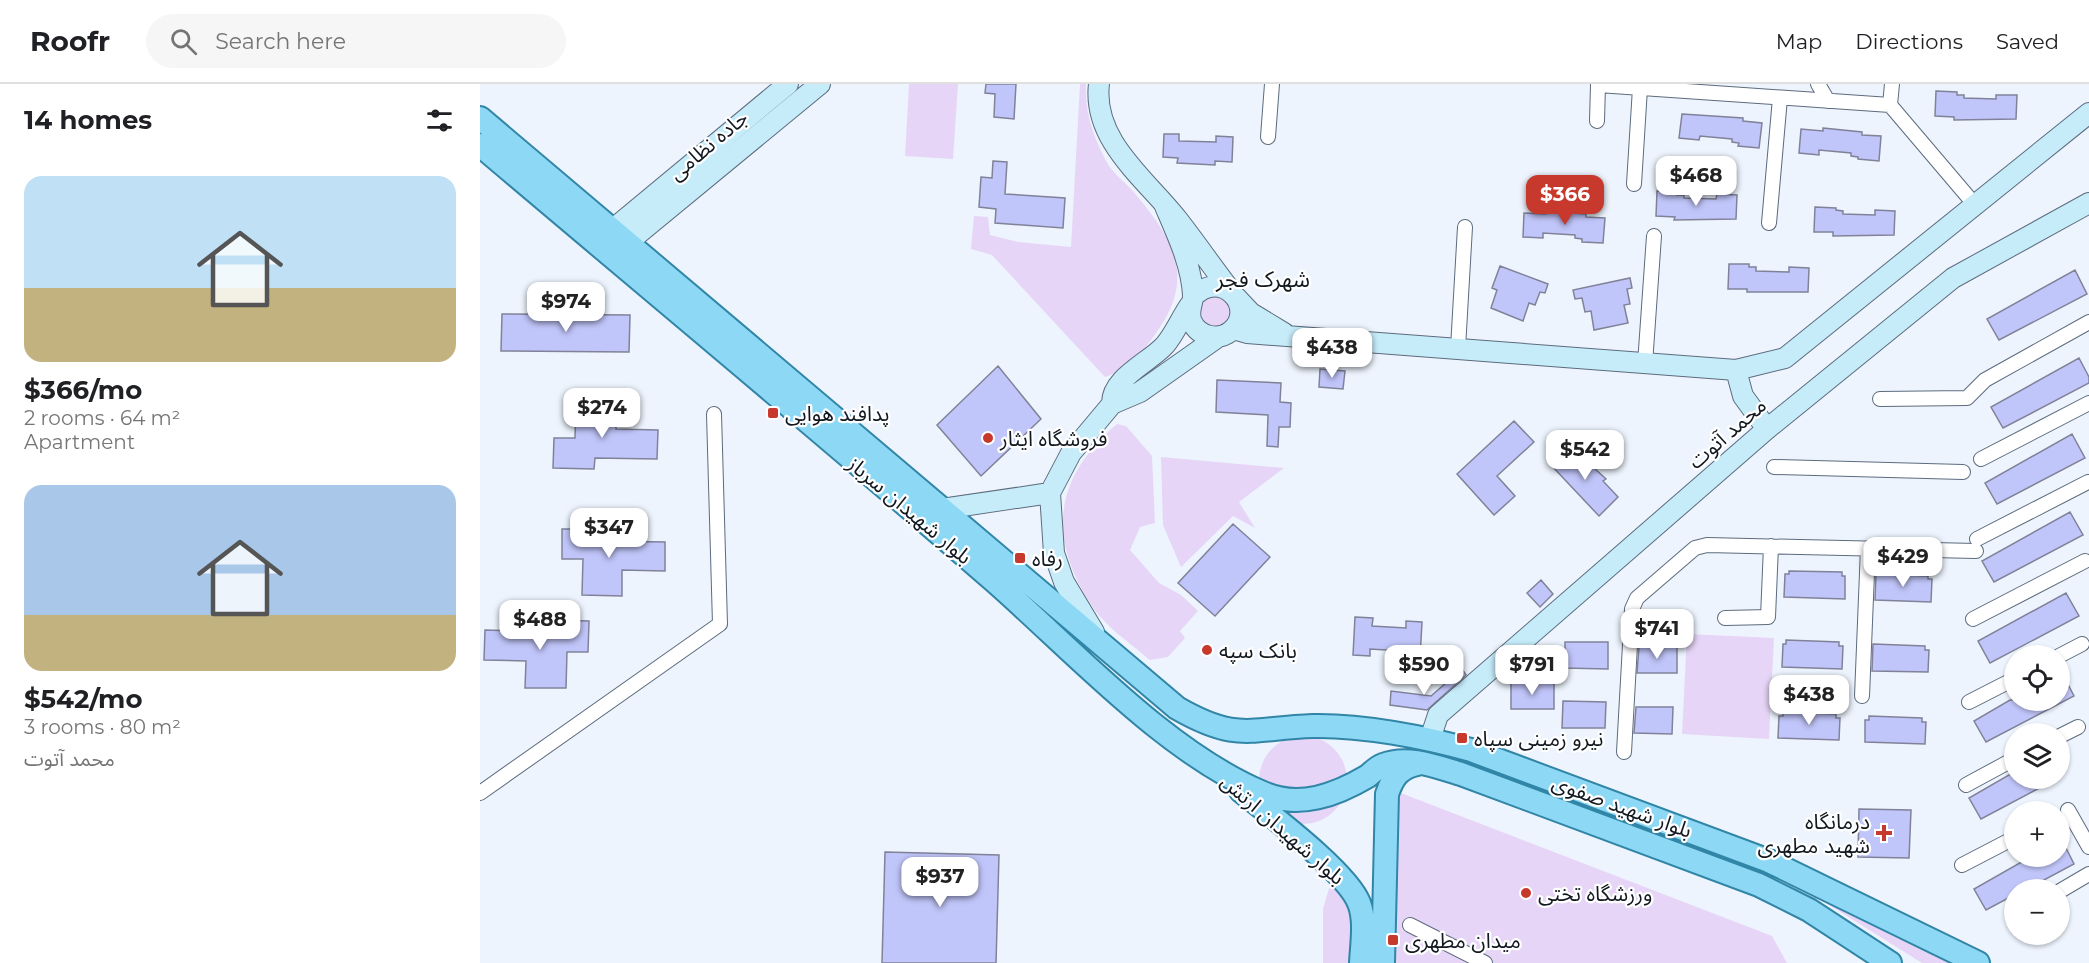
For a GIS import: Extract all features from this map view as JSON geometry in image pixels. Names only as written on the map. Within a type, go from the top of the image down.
[{"type":"main road","name":"بلوار شهیدان سرباز","points":[[480,118],[1177,708],[1207,725],[1246,733]]},
{"type":"main road","name":"بلوار شهیدان سرباز","points":[[480,145],[994,581],[1116,691],[1211,767],[1266,795],[1297,801],[1323,798],[1367,776]]},
{"type":"main road","name":"بلوار شهید صفوی","points":[[1246,733],[1314,726],[1430,739],[1471,750],[1769,861],[1969,960]]},
{"type":"main road","name":"بلوار شهید صفوی","points":[[1367,776],[1382,765],[1399,762],[1424,763],[1461,774],[1759,885],[1809,910],[1890,963]]},
{"type":"main road","points":[[1383,963],[1387,794],[1392,778],[1403,768],[1424,763]]},
{"type":"main road","name":"بلوار شهیدان ارتش","points":[[1211,767],[1346,882],[1359,903],[1362,926],[1361,963]]},
{"type":"street","points":[[620,236],[788,84]]},
{"type":"street","name":"جاده نظامی","points":[[620,236],[820,84]]},
{"type":"street","points":[[1099,84],[1102,124],[1129,165],[1164,204],[1251,313],[1287,335]]},
{"type":"street","points":[[1268,137],[1272,84]]},
{"type":"street","points":[[1818,84],[1828,101]]},
{"type":"street","points":[[1892,84],[1890,105],[1975,205]]},
{"type":"street","points":[[1597,121],[1598,85],[1640,88],[1708,88],[1890,105]]},
{"type":"street","points":[[1634,184],[1640,88]]},
{"type":"street","points":[[1770,223],[1779,93]]},
{"type":"street","points":[[1164,204],[1182,246],[1192,301],[1191,321],[1196,328],[1210,336],[1225,333],[1287,335],[1645,364],[1736,369],[1785,358],[2089,112]]},
{"type":"street","name":"محمد آتوت","points":[[1430,739],[1438,715],[1767,429],[1953,278],[2089,203]]},
{"type":"street","points":[[1458,348],[1465,227]]},
{"type":"street","points":[[1645,364],[1654,236]]},
{"type":"street","points":[[1113,404],[1112,397],[1119,384],[1163,347],[1199,291],[1215,286],[1234,294]]},
{"type":"street","points":[[1104,646],[1064,582],[1054,553],[1050,493],[1071,453],[1113,404],[1140,392],[1190,354],[1225,333],[1240,314],[1234,294]]},
{"type":"street","points":[[1880,399],[1967,398],[1985,380],[2089,322]]},
{"type":"street","points":[[1736,369],[1743,396],[1767,429]]},
{"type":"street","points":[[1981,459],[2089,403]]},
{"type":"street","points":[[480,793],[720,624],[714,414]]},
{"type":"street","points":[[1774,467],[1963,472]]},
{"type":"street","points":[[1624,752],[1632,609],[1637,598],[1695,548],[1707,544],[1868,548],[1977,545],[2088,482]]},
{"type":"street","points":[[942,509],[1050,493]]},
{"type":"street","points":[[1725,618],[1768,617],[1771,546]]},
{"type":"street","points":[[1862,696],[1868,548]]},
{"type":"street","points":[[1973,619],[2085,561]]},
{"type":"street","points":[[2070,650],[2082,644]]},
{"type":"street","points":[[1969,702],[2004,684]]},
{"type":"street","points":[[2070,730],[2078,726]]},
{"type":"street","points":[[1966,785],[2004,764]]},
{"type":"street","points":[[2070,813],[2089,847]]},
{"type":"street","points":[[1962,865],[2004,843]]},
{"type":"street","points":[[2070,885],[2089,874]]},
{"type":"street","points":[[1410,925],[1485,963]]},
{"type":"shaded area","points":[[909,84],[958,84],[953,159],[905,156]]},
{"type":"shaded area","points":[[1080,84],[1086,84],[1089,116],[1104,157],[1111,169],[1131,189],[1157,222],[1174,255],[1177,272],[1176,290],[1170,309],[1158,330],[1142,352],[1121,370],[1105,377],[992,255],[971,249],[974,216],[988,217],[990,235],[1018,242],[1071,247]]},
{"type":"shaded area","points":[[1216,296],[1227,300],[1231,311],[1227,322],[1216,326],[1205,322],[1201,311],[1205,300]]},
{"type":"shaded area","points":[[1117,424],[1126,426],[1152,456],[1155,523],[1140,527],[1130,550],[1159,583],[1181,595],[1198,611],[1180,631],[1185,638],[1168,657],[1150,660],[1102,619],[1076,578],[1067,553],[1063,530],[1064,507],[1070,485],[1081,464]]},
{"type":"shaded area","points":[[1161,457],[1284,468],[1239,502],[1255,528],[1233,516],[1181,567],[1163,525]]},
{"type":"shaded area","points":[[1687,634],[1774,638],[1769,739],[1682,734]]},
{"type":"shaded area","points":[[1303,736],[1320,740],[1334,749],[1343,763],[1347,780],[1343,797],[1334,811],[1320,820],[1303,824],[1286,820],[1272,811],[1263,797],[1259,780],[1263,763],[1272,749],[1286,740]]},
{"type":"shaded area","name":"ورزشگاه تختی","points":[[1393,790],[1772,936],[1787,963],[1391,963]]},
{"type":"shaded area","points":[[1786,878],[1949,963],[1922,963]]},
{"type":"shaded area","points":[[1330,885],[1353,907],[1355,963],[1323,963],[1323,909]]},
{"type":"building","points":[[986,84],[1016,84],[1014,119],[994,117],[995,94],[985,93]]},
{"type":"building","points":[[1936,91],[1957,92],[1957,95],[1964,95],[1964,98],[1996,99],[1996,95],[2017,95],[2016,119],[1954,120],[1954,117],[1935,116]]},
{"type":"building","points":[[1682,114],[1743,118],[1743,121],[1762,123],[1759,148],[1738,146],[1739,143],[1732,142],[1732,139],[1700,136],[1699,140],[1679,138]]},
{"type":"building","points":[[1823,128],[1881,136],[1879,161],[1858,159],[1858,157],[1851,156],[1851,153],[1819,150],[1819,155],[1799,153],[1801,129],[1823,131]]},
{"type":"building","points":[[1164,134],[1179,134],[1179,141],[1216,142],[1216,136],[1233,137],[1232,162],[1215,161],[1215,165],[1177,163],[1178,158],[1163,157]]},
{"type":"building","points":[[993,161],[1007,162],[1005,194],[1065,198],[1063,228],[995,223],[996,209],[979,207],[981,177],[992,178]]},
{"type":"building","points":[[1657,191],[1677,192],[1677,195],[1684,195],[1684,198],[1716,199],[1717,194],[1737,195],[1736,219],[1674,220],[1675,217],[1656,216]]},
{"type":"building","points":[[1815,207],[1836,208],[1836,210],[1843,211],[1843,214],[1875,215],[1875,210],[1895,211],[1894,235],[1833,236],[1833,232],[1814,232]]},
{"type":"building","points":[[1547,211],[1605,218],[1603,243],[1582,242],[1582,239],[1575,238],[1575,235],[1543,233],[1543,238],[1523,237],[1524,213],[1546,214]]},
{"type":"building","points":[[1729,264],[1749,264],[1749,267],[1756,267],[1756,271],[1789,272],[1789,267],[1809,268],[1808,292],[1747,292],[1747,289],[1728,289]]},
{"type":"building","points":[[1500,266],[1548,284],[1545,293],[1540,292],[1535,305],[1529,303],[1523,321],[1491,308],[1497,290],[1492,288]]},
{"type":"building","points":[[2075,270],[2087,294],[1999,340],[1987,319]]},
{"type":"building","points":[[1630,278],[1632,288],[1627,289],[1630,304],[1624,305],[1628,323],[1594,330],[1591,311],[1585,312],[1582,298],[1575,299],[1573,290]]},
{"type":"building","points":[[502,314],[630,315],[629,352],[501,351]]},
{"type":"building","points":[[2079,358],[2089,377],[2089,383],[2003,428],[1991,407]]},
{"type":"building","points":[[998,366],[1041,419],[981,476],[937,425]]},
{"type":"building","points":[[1320,369],[1345,371],[1343,389],[1319,387]]},
{"type":"building","points":[[1217,380],[1281,383],[1280,402],[1291,403],[1290,427],[1279,427],[1278,447],[1267,446],[1268,415],[1216,412]]},
{"type":"building","points":[[576,401],[617,402],[616,429],[658,430],[657,459],[595,458],[594,469],[553,468],[554,438],[575,438]]},
{"type":"building","points":[[1514,421],[1534,442],[1497,476],[1515,496],[1494,515],[1457,474]]},
{"type":"building","points":[[2072,434],[2085,458],[1997,504],[1985,483]]},
{"type":"building","points":[[1571,447],[1606,479],[1603,481],[1618,497],[1599,516],[1551,465]]},
{"type":"building","points":[[2070,512],[2083,535],[1994,582],[1982,561]]},
{"type":"building","points":[[1233,524],[1270,557],[1215,616],[1178,583]]},
{"type":"building","points":[[562,529],[603,529],[602,541],[665,542],[665,571],[622,570],[622,596],[582,595],[583,559],[562,559]]},
{"type":"building","points":[[1789,571],[1842,572],[1842,576],[1845,576],[1845,599],[1784,597],[1785,574],[1789,574]]},
{"type":"building","points":[[1876,574],[1928,576],[1928,579],[1932,579],[1931,602],[1875,600]]},
{"type":"building","points":[[1541,580],[1553,594],[1540,607],[1527,593]]},
{"type":"building","points":[[2066,593],[2079,616],[2024,645],[2004,645],[2004,656],[1990,663],[1978,641]]},
{"type":"building","points":[[1355,617],[1373,618],[1372,626],[1406,628],[1406,621],[1422,622],[1420,658],[1403,658],[1403,651],[1370,649],[1370,656],[1353,655]]},
{"type":"building","points":[[548,620],[589,621],[588,652],[567,652],[566,688],[525,688],[526,661],[484,660],[485,630],[547,632]]},
{"type":"building","points":[[1786,640],[1839,642],[1839,646],[1843,646],[1842,669],[1782,667],[1783,644],[1786,644]]},
{"type":"building","points":[[1565,642],[1608,642],[1608,669],[1565,668]]},
{"type":"building","points":[[1873,644],[1925,646],[1925,650],[1929,650],[1928,672],[1872,671]]},
{"type":"building","points":[[1639,647],[1677,647],[1677,673],[1637,673]]},
{"type":"building","points":[[1462,669],[1466,675],[1427,710],[1390,705],[1391,691],[1431,696]]},
{"type":"building","points":[[1511,682],[1554,683],[1554,709],[1511,709]]},
{"type":"building","points":[[1563,701],[1606,702],[1605,728],[1562,728]]},
{"type":"building","points":[[2004,704],[2004,711],[2045,711],[2022,723],[2004,723],[2004,733],[1986,742],[1974,721]]},
{"type":"building","points":[[1636,707],[1673,707],[1672,734],[1634,733]]},
{"type":"building","points":[[1783,712],[1836,714],[1836,718],[1840,718],[1839,740],[1778,738],[1779,716],[1783,716]]},
{"type":"building","points":[[1869,716],[1922,718],[1922,722],[1926,722],[1925,744],[1865,742],[1865,720],[1869,720]]},
{"type":"building","points":[[2004,778],[2004,789],[2037,789],[2015,801],[2004,801],[2004,807],[1981,819],[1969,798]]},
{"type":"building","name":"درمانگاه شهید مطهری","points":[[1859,809],[1911,810],[1909,858],[1858,857]]},
{"type":"building","points":[[885,852],[999,855],[996,963],[882,963]]},
{"type":"building","points":[[2013,867],[2068,867],[2046,879],[2004,879],[2004,900],[1986,910],[1974,889]]},
{"type":"place","name":"پدافند هوایی","points":[[773,413]]},
{"type":"place","name":"فروشگاه ایثار","points":[[988,438]]},
{"type":"place","name":"رفاه","points":[[1020,558]]},
{"type":"place","name":"بانک سپه","points":[[1207,650]]},
{"type":"place","name":"نیرو زمینی سپاه","points":[[1462,738]]},
{"type":"place","name":"درمانگاه شهید مطهری","points":[[1884,833]]},
{"type":"place","name":"ورزشگاه تختی","points":[[1526,893]]},
{"type":"place","name":"میدان مطهری","points":[[1393,940]]},
{"type":"district","name":"شهرک فجر","points":[[1263,279]]}]
